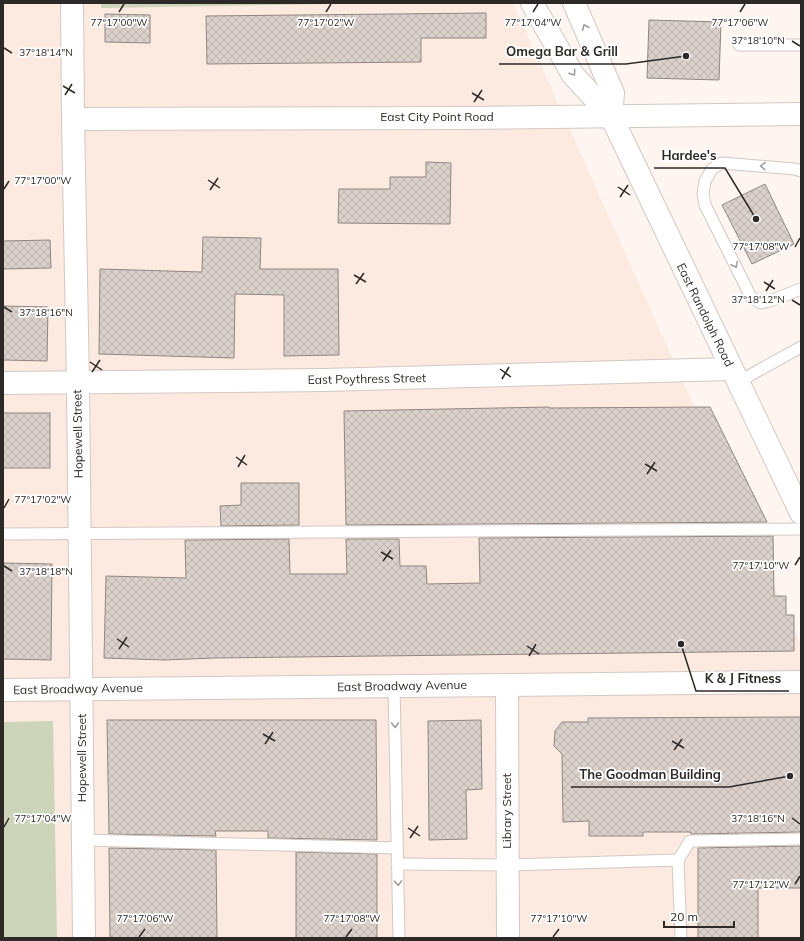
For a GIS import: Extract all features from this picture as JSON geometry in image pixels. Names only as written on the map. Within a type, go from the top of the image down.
[{"type":"main road","name":"Hopewell Street","points":[[72,3],[84,938]]},
{"type":"main road","name":"East Randolph Road","points":[[532,3],[573,74],[611,116],[801,513]]},
{"type":"main road","points":[[574,3],[613,93],[611,116]]},
{"type":"main road","name":"East City Point Road","points":[[73,119],[801,114]]},
{"type":"main road","name":"East Poythress Street","points":[[3,383],[735,376]]},
{"type":"main road","name":"East Broadway Avenue","points":[[3,690],[801,682]]},
{"type":"main road","name":"Library Street","points":[[507,685],[508,938]]},
{"type":"lane","points":[[739,45],[801,45]]},
{"type":"lane","points":[[801,171],[795,169],[722,163],[712,169],[705,181],[703,193],[704,205],[751,297],[761,302],[770,301],[801,289]]},
{"type":"lane","points":[[735,376],[801,347]]},
{"type":"lane","points":[[3,534],[801,529]]},
{"type":"lane","points":[[394,686],[398,938]]},
{"type":"lane","points":[[681,938],[678,860],[690,841],[801,839]]},
{"type":"lane","points":[[83,840],[397,848]]},
{"type":"lane","points":[[397,864],[507,865],[678,860]]},
{"type":"shaded area","points":[[3,3],[513,3],[801,645],[801,938],[3,938]]},
{"type":"green space","points":[[101,3],[386,3],[101,8]]},
{"type":"green space","points":[[53,721],[57,938],[3,938],[3,722]]},
{"type":"building","points":[[486,13],[486,38],[421,38],[421,62],[207,64],[206,16]]},
{"type":"building","points":[[105,14],[150,15],[150,43],[105,42]]},
{"type":"building","points":[[649,20],[721,22],[719,80],[647,78]]},
{"type":"building","points":[[426,162],[451,163],[450,224],[338,223],[339,189],[390,189],[390,177],[426,177]]},
{"type":"building","points":[[765,184],[794,244],[752,264],[722,205]]},
{"type":"building","points":[[203,237],[261,238],[260,269],[338,269],[339,355],[284,356],[284,295],[235,294],[234,358],[99,354],[100,269],[202,272]]},
{"type":"building","points":[[50,240],[51,268],[3,269],[3,241]]},
{"type":"building","points":[[3,306],[48,307],[47,361],[3,360]]},
{"type":"building","points":[[549,407],[710,407],[767,522],[346,525],[344,411]]},
{"type":"building","points":[[3,413],[50,413],[50,468],[3,468]]},
{"type":"building","points":[[241,483],[299,483],[299,525],[221,526],[220,506],[241,505]]},
{"type":"building","points":[[773,536],[774,596],[786,596],[786,615],[794,615],[794,651],[214,658],[165,660],[104,658],[106,576],[186,578],[185,540],[289,539],[290,574],[347,574],[346,539],[399,539],[400,566],[426,566],[427,584],[480,583],[479,538]]},
{"type":"building","points":[[3,563],[52,564],[51,660],[3,659]]},
{"type":"building","points":[[801,717],[801,832],[691,834],[691,832],[643,832],[643,836],[589,836],[589,821],[563,822],[562,754],[554,746],[555,731],[562,722],[588,722],[588,718]]},
{"type":"building","points":[[107,720],[376,720],[377,840],[268,838],[268,831],[215,831],[216,836],[109,834]]},
{"type":"building","points":[[481,720],[482,789],[466,790],[467,839],[429,840],[428,721]]},
{"type":"building","points":[[801,846],[801,888],[758,888],[758,938],[698,938],[698,848]]},
{"type":"building","points":[[109,848],[216,850],[217,938],[110,938]]},
{"type":"building","points":[[296,852],[377,854],[377,938],[296,938]]},
{"type":"place","name":"Omega Bar & Grill","points":[[686,56]]},
{"type":"place","name":"Hardee's","points":[[756,219]]},
{"type":"place","name":"K & J Fitness","points":[[681,644]]},
{"type":"place","name":"The Goodman Building","points":[[790,776]]}]
